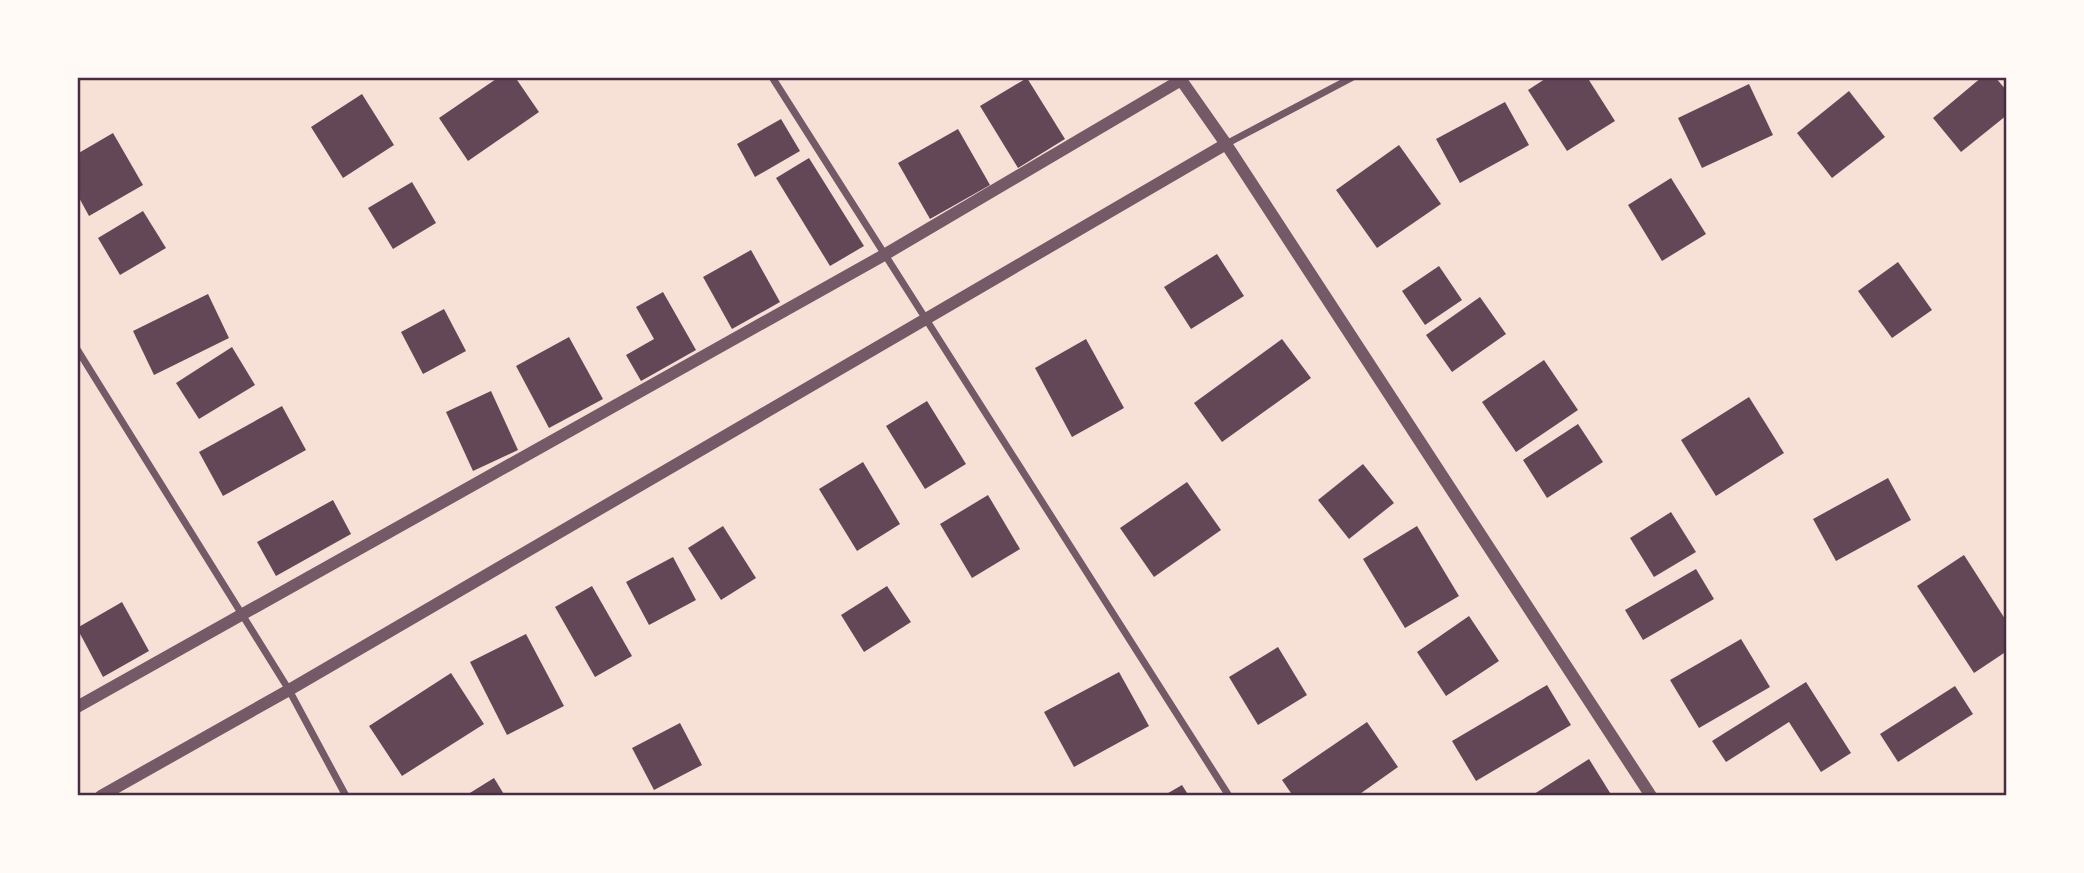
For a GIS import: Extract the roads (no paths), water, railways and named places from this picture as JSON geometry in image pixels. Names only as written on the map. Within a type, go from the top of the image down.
[{"type":"street","points":[[772,77],[1229,796]]},
{"type":"street","points":[[101,796],[289,691],[1226,144],[1353,77]]},
{"type":"street","points":[[77,707],[884,255],[1182,78],[1651,796]]},
{"type":"street","points":[[77,349],[289,691],[346,796]]}]
